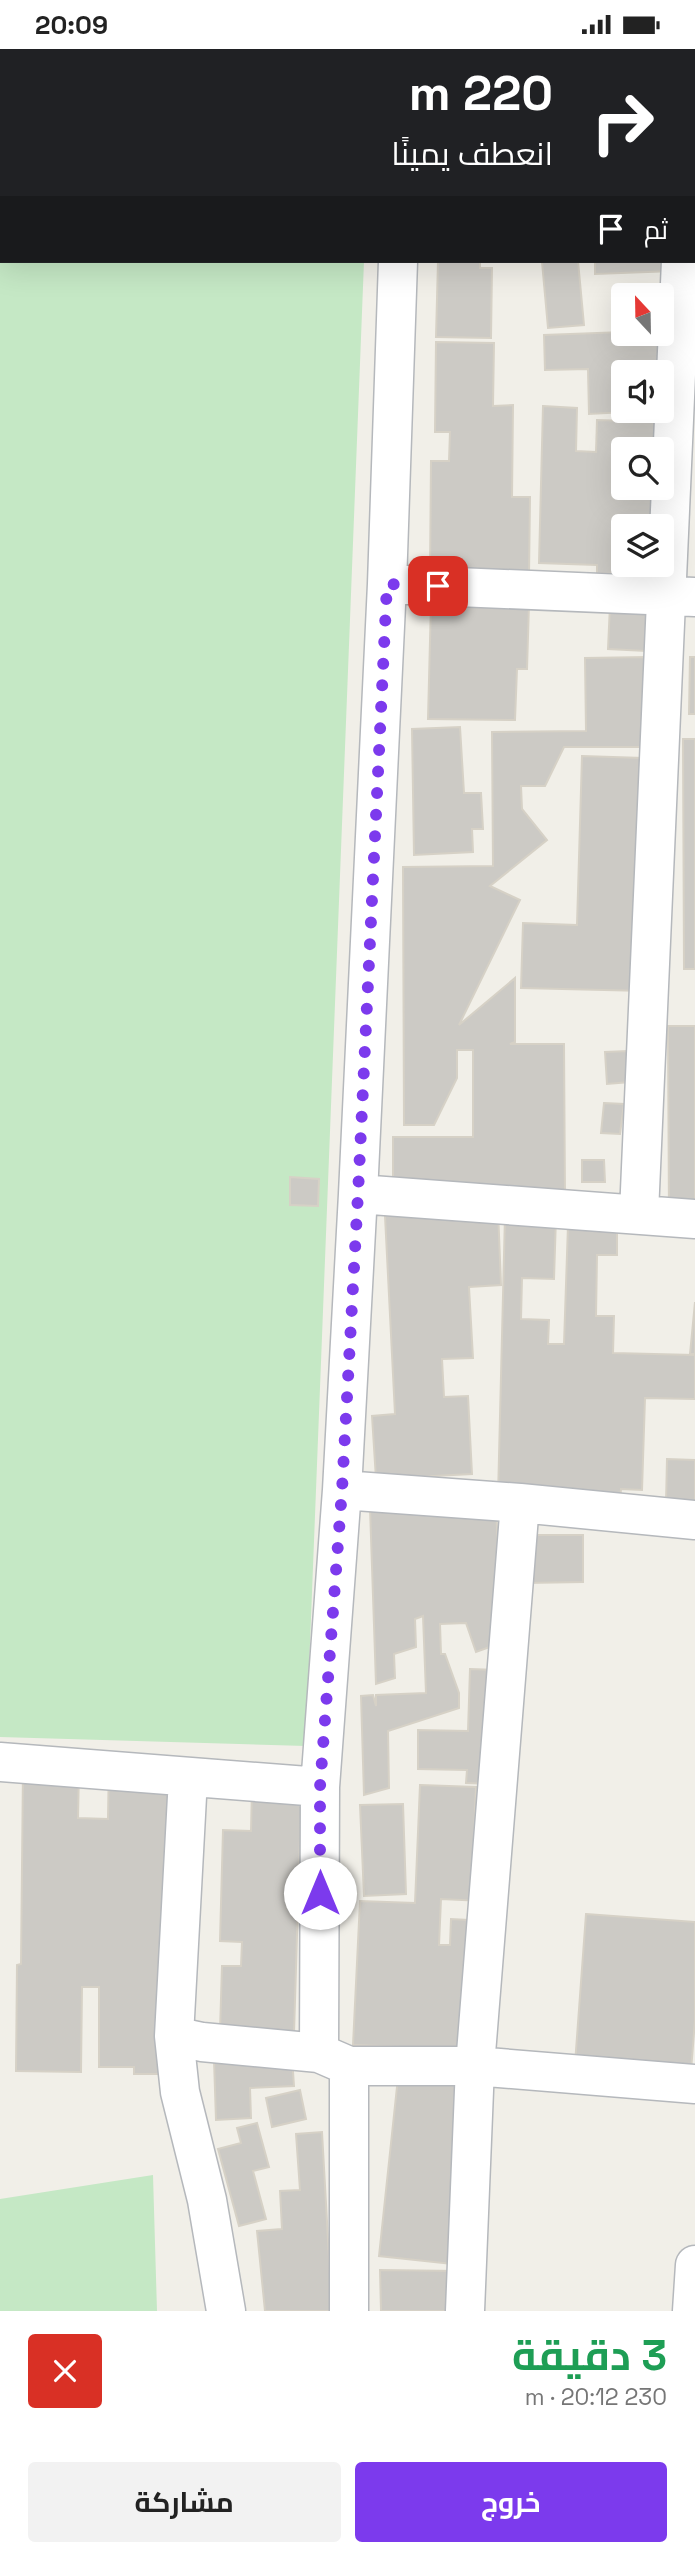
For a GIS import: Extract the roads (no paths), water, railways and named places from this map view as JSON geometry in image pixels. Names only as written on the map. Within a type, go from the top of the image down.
[{"type":"street","points":[[349,2311],[320,1787],[342,1490],[358,1194],[387,584],[398,263]]},
{"type":"street","points":[[639,1213],[681,597],[681,263]]},
{"type":"street","points":[[387,584],[681,597]]},
{"type":"street","points":[[358,1194],[695,1219]]},
{"type":"street","points":[[342,1490],[520,1503],[695,1520]]},
{"type":"street","points":[[465,2311],[475,2066],[520,1503]]},
{"type":"street","points":[[0,1762],[320,1787]]},
{"type":"street","points":[[188,1777],[174,2036],[180,2091],[207,2200],[226,2311]]},
{"type":"street","points":[[174,2036],[334,2060],[475,2066],[695,2084]]},
{"type":"street","points":[[692,2311],[695,2265]]}]
